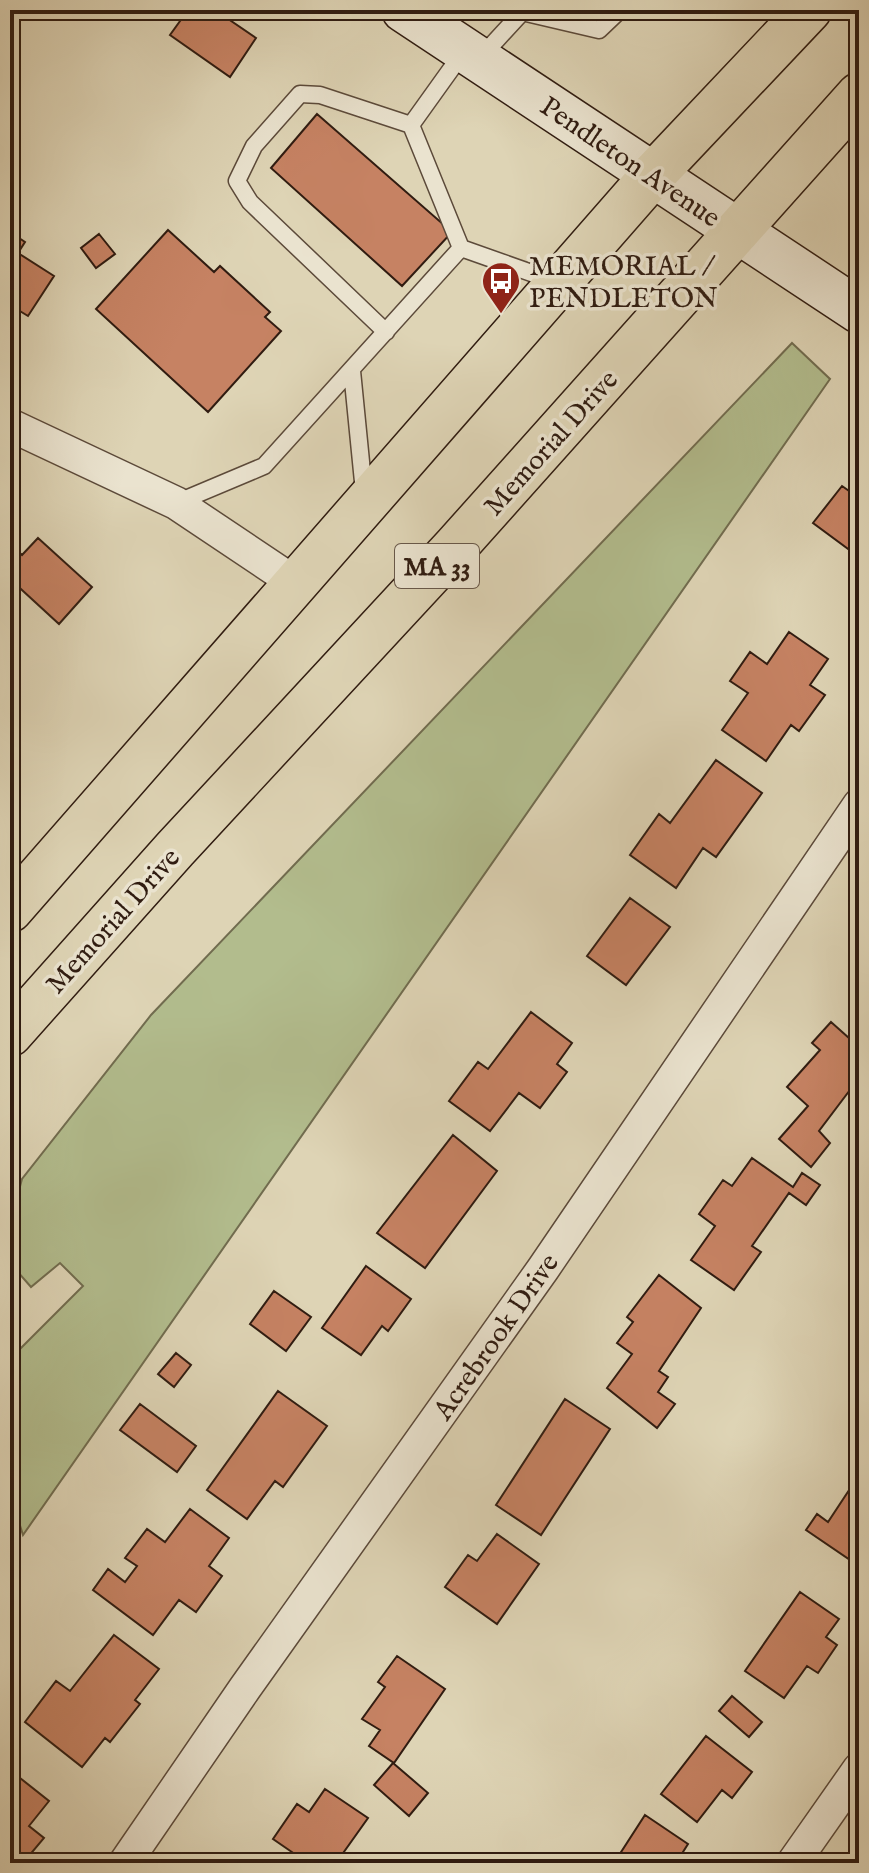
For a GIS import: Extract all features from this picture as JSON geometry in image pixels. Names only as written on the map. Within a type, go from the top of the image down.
[{"type":"main road","points":[[10,910],[653,175],[809,10]]},
{"type":"main road","name":"Memorial Drive","points":[[10,1034],[477,523],[859,95]]},
{"type":"street","name":"Pendleton Avenue","points":[[404,10],[859,311]]},
{"type":"street","points":[[10,425],[176,503],[297,584]]},
{"type":"street","name":"Acrebrook Drive","points":[[125,1863],[543,1269],[859,805]]},
{"type":"street","points":[[793,1863],[859,1769]]},
{"type":"lane","points":[[411,125],[472,55],[523,11],[599,30],[620,10]]},
{"type":"lane","points":[[386,332],[250,202],[237,181],[254,146],[300,94],[320,95],[411,125],[461,248],[559,283]]},
{"type":"lane","points":[[176,503],[264,466],[461,248]]},
{"type":"lane","points":[[352,371],[366,504]]},
{"type":"green space","points":[[792,343],[830,379],[23,1535],[10,1494],[10,1359],[83,1286],[60,1263],[31,1287],[10,1263],[10,1224],[22,1179],[151,1015]]},
{"type":"building","points":[[188,10],[215,10],[256,38],[230,77],[170,35]]},
{"type":"building","points":[[317,114],[452,232],[402,286],[271,168]]},
{"type":"building","points":[[168,230],[214,272],[220,266],[270,312],[265,317],[281,331],[208,412],[96,309]]},
{"type":"building","points":[[10,232],[25,242],[18,253],[54,276],[28,316],[10,305]]},
{"type":"building","points":[[99,234],[115,254],[96,268],[81,248]]},
{"type":"building","points":[[842,486],[859,498],[859,557],[813,523]]},
{"type":"building","points":[[38,538],[92,587],[59,624],[10,579],[10,544],[22,555]]},
{"type":"building","points":[[789,632],[828,659],[810,685],[825,695],[799,731],[791,725],[766,761],[722,730],[748,693],[730,681],[750,652],[767,664]]},
{"type":"building","points":[[716,760],[762,793],[716,857],[703,848],[676,888],[630,855],[659,814],[670,823]]},
{"type":"building","points":[[630,898],[670,927],[626,985],[587,956]]},
{"type":"building","points":[[531,1012],[572,1043],[557,1064],[567,1072],[540,1108],[519,1093],[490,1131],[449,1101],[478,1062],[488,1069]]},
{"type":"building","points":[[831,1022],[859,1047],[859,1078],[819,1131],[830,1143],[811,1167],[779,1139],[808,1106],[787,1087],[820,1050],[812,1043]]},
{"type":"building","points":[[453,1135],[497,1171],[425,1268],[377,1233]]},
{"type":"building","points":[[752,1158],[793,1187],[802,1173],[820,1185],[806,1205],[789,1193],[752,1246],[761,1252],[734,1290],[691,1260],[715,1226],[699,1214],[723,1180],[732,1186]]},
{"type":"building","points":[[366,1266],[411,1299],[388,1331],[382,1326],[361,1355],[322,1328]]},
{"type":"building","points":[[659,1275],[701,1308],[659,1371],[668,1377],[658,1392],[675,1404],[657,1428],[607,1388],[632,1354],[617,1343],[633,1322],[627,1317]]},
{"type":"building","points":[[274,1291],[311,1317],[286,1351],[250,1324]]},
{"type":"building","points":[[176,1353],[191,1365],[174,1387],[158,1374]]},
{"type":"building","points":[[278,1391],[327,1426],[283,1487],[275,1481],[247,1519],[207,1490]]},
{"type":"building","points":[[565,1399],[610,1429],[541,1535],[496,1505]]},
{"type":"building","points":[[140,1404],[196,1446],[177,1472],[120,1430]]},
{"type":"building","points":[[859,1475],[859,1566],[806,1530],[817,1514],[828,1522]]},
{"type":"building","points":[[190,1509],[229,1538],[209,1566],[222,1576],[196,1612],[179,1600],[153,1635],[93,1590],[108,1569],[125,1582],[137,1566],[125,1558],[147,1529],[165,1542]]},
{"type":"building","points":[[497,1534],[539,1564],[497,1624],[445,1587],[468,1555],[477,1561]]},
{"type":"building","points":[[800,1592],[839,1619],[826,1637],[837,1645],[818,1673],[807,1666],[784,1698],[745,1671]]},
{"type":"building","points":[[114,1635],[159,1669],[135,1700],[140,1704],[110,1742],[105,1738],[82,1767],[25,1722],[56,1681],[70,1691]]},
{"type":"building","points":[[397,1656],[445,1689],[394,1763],[369,1746],[380,1730],[362,1719],[385,1687],[378,1682]]},
{"type":"building","points":[[732,1696],[762,1722],[749,1737],[719,1711]]},
{"type":"building","points":[[706,1736],[752,1772],[732,1798],[722,1790],[697,1822],[661,1794]]},
{"type":"building","points":[[393,1763],[428,1793],[409,1816],[374,1785]]},
{"type":"building","points":[[15,1774],[49,1801],[29,1826],[44,1838],[23,1863],[10,1862],[10,1780]]},
{"type":"building","points":[[325,1789],[368,1818],[336,1863],[300,1863],[302,1859],[273,1839],[297,1804],[309,1812]]},
{"type":"building","points":[[645,1815],[688,1844],[676,1863],[614,1863]]},
{"type":"place","name":"MEMORIAL / PENDLETON","points":[[501,315]]}]
